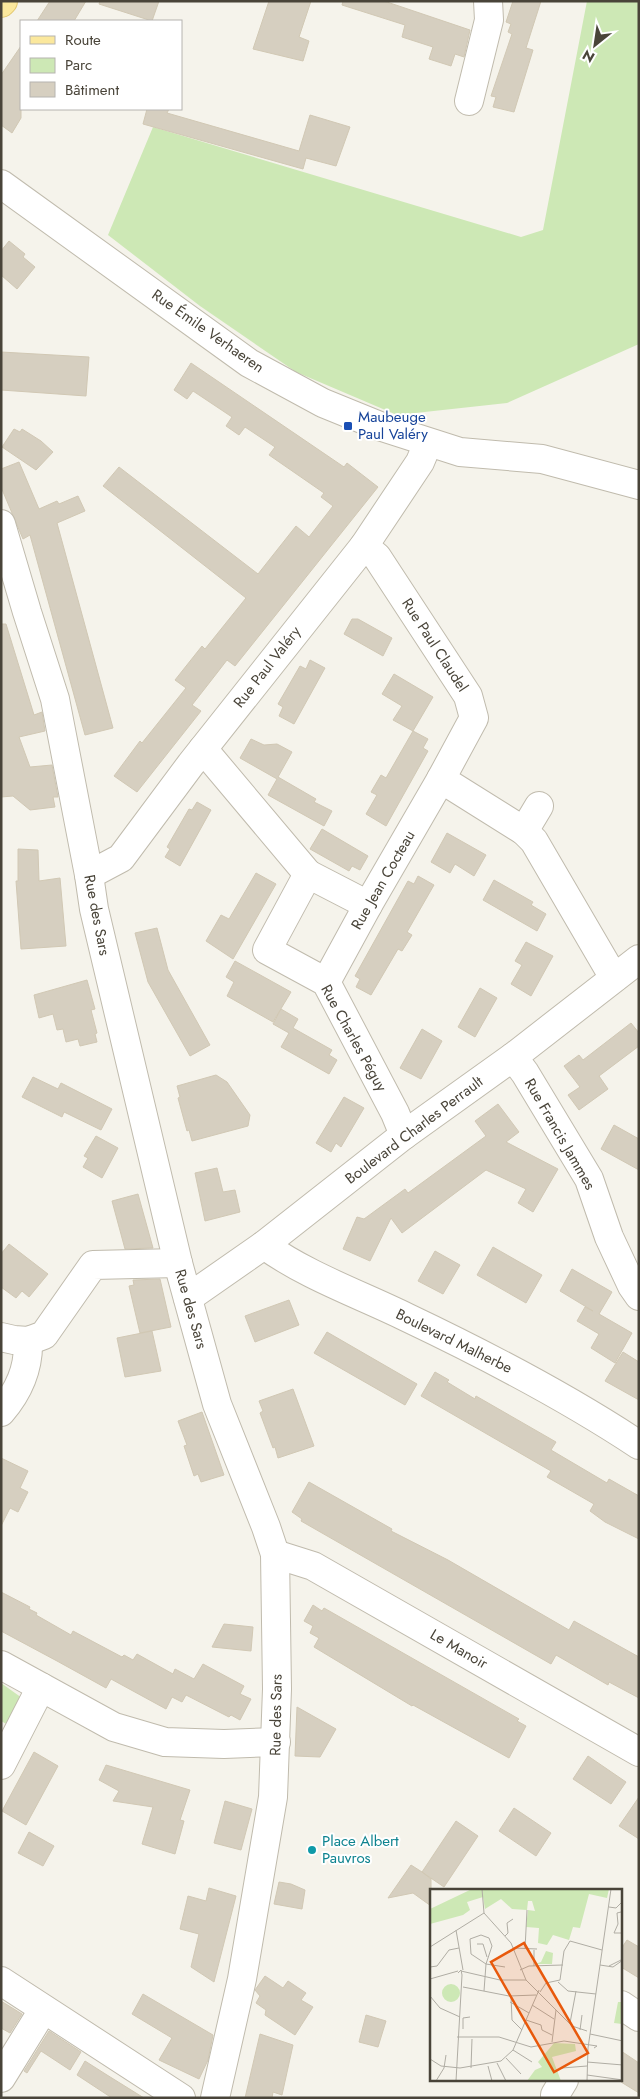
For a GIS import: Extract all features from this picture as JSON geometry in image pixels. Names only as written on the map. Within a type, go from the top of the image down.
[{"type":"street","points":[[470,101],[489,20],[488,1]]},
{"type":"street","name":"Rue Émile Verhaeren","points":[[1,184],[249,363],[323,403],[428,443],[460,452],[542,459],[639,485]]},
{"type":"street","name":"Rue Paul Valéry","points":[[89,875],[121,858],[202,749],[364,546],[420,462],[428,443]]},
{"type":"street","name":"Rue des Sars","points":[[1,524],[8,576],[55,699],[94,908],[178,1263],[217,1404],[266,1527],[274,1554],[276,1742],[273,1797],[242,1979],[215,2098]]},
{"type":"street","name":"Rue Paul Claudel","points":[[364,546],[377,557],[468,696],[474,718],[441,780]]},
{"type":"street","points":[[202,749],[308,874],[368,905]]},
{"type":"street","points":[[441,780],[524,830],[534,841],[614,978]]},
{"type":"street","name":"Rue Jean Cocteau","points":[[326,982],[368,905],[441,780]]},
{"type":"street","points":[[524,830],[539,806]]},
{"type":"street","name":"Rue Charles Péguy","points":[[308,874],[267,950],[326,982],[395,1113],[404,1135]]},
{"type":"street","name":"Boulevard Charles Perrault","points":[[188,1298],[264,1245],[404,1135],[512,1057],[639,959]]},
{"type":"street","name":"Rue Francis Jammes","points":[[512,1057],[525,1073],[589,1178],[609,1237],[632,1286],[639,1296]]},
{"type":"street","name":"Boulevard Malherbe","points":[[264,1245],[288,1262],[407,1317],[547,1387],[638,1444]]},
{"type":"street","points":[[1,1337],[28,1341],[44,1335],[93,1265],[178,1263]]},
{"type":"street","points":[[1,1412],[15,1395],[29,1360],[28,1341]]},
{"type":"street","name":"Le Manoir","points":[[274,1554],[313,1566],[639,1752]]},
{"type":"street","points":[[1,1666],[114,1727],[165,1742],[224,1744],[276,1742]]},
{"type":"street","points":[[1,1765],[41,1687]]},
{"type":"street","points":[[1,1981],[181,2098]]},
{"type":"street","points":[[622,2006],[639,2017]]},
{"type":"street","points":[[1,2078],[43,2010]]},
{"type":"green space","points":[[587,1],[639,1],[639,344],[507,403],[397,415],[296,372],[200,306],[108,235],[153,127],[521,237],[543,230]]},
{"type":"green space","points":[[1,1683],[22,1698],[10,1726],[1,1721]]},
{"type":"building","points":[[50,1],[86,1],[75,20],[38,20]]},
{"type":"building","points":[[100,1],[159,1],[152,20],[99,4]]},
{"type":"building","points":[[269,1],[311,1],[299,37],[309,41],[303,61],[253,49]]},
{"type":"building","points":[[343,1],[384,1],[470,30],[464,57],[455,54],[451,66],[429,59],[433,47],[402,37],[405,25],[342,5]]},
{"type":"building","points":[[513,1],[541,1],[526,48],[533,50],[514,112],[493,107],[496,97],[491,96],[512,34],[508,32],[511,24],[506,22]]},
{"type":"building","points":[[20,47],[21,118],[12,133],[1,125],[1,75]]},
{"type":"building","points":[[147,110],[168,110],[167,113],[299,151],[310,115],[350,127],[336,166],[306,158],[303,169],[143,124]]},
{"type":"building","points":[[9,241],[25,254],[23,257],[35,267],[17,289],[1,275],[1,251]]},
{"type":"building","points":[[1,352],[89,357],[86,396],[1,390]]},
{"type":"building","points":[[191,363],[344,467],[347,463],[378,487],[235,666],[227,660],[192,705],[201,711],[137,792],[114,776],[140,741],[142,743],[186,688],[175,680],[202,646],[205,649],[246,598],[103,486],[119,467],[258,574],[296,526],[309,537],[333,506],[321,497],[324,493],[269,455],[275,447],[245,427],[239,435],[226,426],[232,417],[193,391],[187,399],[174,390]]},
{"type":"building","points":[[14,429],[20,432],[22,429],[41,441],[53,452],[36,470],[2,447]]},
{"type":"building","points":[[19,462],[39,509],[57,501],[59,504],[78,496],[85,511],[57,523],[113,728],[85,735],[30,535],[23,539],[1,487],[1,469]]},
{"type":"building","points":[[352,619],[358,619],[392,638],[383,656],[344,634]]},
{"type":"building","points":[[1,624],[6,624],[34,715],[42,712],[45,731],[19,737],[30,767],[52,765],[58,797],[53,797],[55,807],[30,810],[13,796],[1,797]]},
{"type":"building","points":[[310,660],[325,668],[294,724],[279,716],[283,707],[278,704],[300,666],[306,669]]},
{"type":"building","points":[[394,674],[433,697],[413,731],[393,720],[402,706],[382,694]]},
{"type":"building","points":[[413,731],[428,739],[423,748],[428,751],[386,826],[366,814],[377,795],[371,792],[381,775],[386,778]]},
{"type":"building","points":[[251,739],[264,745],[277,744],[292,752],[278,777],[316,799],[314,802],[332,811],[324,826],[268,795],[277,779],[240,758]]},
{"type":"building","points":[[197,802],[211,810],[180,866],[165,857],[170,849],[167,847],[189,809],[192,810]]},
{"type":"building","points":[[322,829],[368,856],[360,870],[352,866],[349,871],[310,849]]},
{"type":"building","points":[[447,833],[486,855],[474,876],[455,864],[450,873],[431,862]]},
{"type":"building","points":[[18,849],[38,850],[39,881],[60,878],[66,946],[21,949],[16,881],[18,881]]},
{"type":"building","points":[[256,873],[276,884],[233,959],[206,941],[221,915],[229,919]]},
{"type":"building","points":[[418,876],[434,885],[407,932],[412,935],[402,951],[398,949],[371,995],[356,987],[360,979],[355,976],[408,881],[414,884]]},
{"type":"building","points":[[494,880],[533,902],[531,905],[546,914],[537,931],[483,900]]},
{"type":"building","points":[[157,928],[168,970],[210,1045],[190,1056],[148,982],[135,933]]},
{"type":"building","points":[[526,942],[553,956],[531,996],[511,984],[522,965],[515,961]]},
{"type":"building","points":[[235,961],[291,992],[273,1022],[227,996],[234,982],[226,977]]},
{"type":"building","points":[[87,980],[95,1009],[91,1010],[97,1033],[95,1034],[97,1042],[80,1046],[78,1039],[66,1042],[63,1029],[57,1030],[53,1014],[39,1018],[34,995]]},
{"type":"building","points":[[480,988],[497,998],[475,1037],[458,1027]]},
{"type":"building","points":[[281,1009],[298,1019],[293,1028],[332,1050],[329,1055],[337,1060],[329,1074],[281,1047],[289,1033],[273,1024]]},
{"type":"building","points":[[631,1023],[639,1033],[639,1046],[599,1076],[608,1089],[579,1110],[568,1095],[580,1087],[564,1066],[579,1055],[583,1060]]},
{"type":"building","points":[[422,1029],[442,1041],[421,1079],[400,1068]]},
{"type":"building","points":[[216,1075],[227,1082],[250,1115],[248,1126],[192,1141],[189,1130],[187,1131],[178,1098],[180,1097],[177,1086]]},
{"type":"building","points":[[33,1077],[58,1089],[61,1083],[112,1109],[101,1130],[64,1112],[62,1117],[22,1097]]},
{"type":"building","points":[[344,1097],[364,1108],[341,1147],[336,1143],[331,1152],[316,1143]]},
{"type":"building","points":[[498,1104],[519,1132],[506,1142],[558,1169],[533,1212],[518,1203],[526,1189],[486,1170],[402,1233],[391,1218],[370,1261],[343,1249],[357,1217],[364,1219],[405,1189],[408,1193],[486,1136],[475,1121]]},
{"type":"building","points":[[614,1125],[639,1139],[639,1170],[601,1149]]},
{"type":"building","points":[[96,1136],[118,1148],[102,1178],[83,1167],[88,1158],[84,1156]]},
{"type":"building","points":[[217,1168],[223,1192],[235,1190],[240,1212],[205,1221],[195,1173]]},
{"type":"building","points":[[138,1194],[153,1248],[125,1249],[112,1201]]},
{"type":"building","points":[[9,1244],[48,1274],[29,1297],[22,1291],[16,1298],[1,1287],[1,1254]]},
{"type":"building","points":[[493,1247],[542,1275],[526,1303],[477,1275]]},
{"type":"building","points":[[435,1251],[460,1265],[443,1294],[418,1281]]},
{"type":"building","points":[[572,1269],[612,1292],[599,1314],[632,1333],[615,1363],[591,1348],[599,1334],[577,1321],[585,1307],[593,1311],[560,1291]]},
{"type":"building","points":[[160,1279],[171,1327],[140,1333],[129,1286],[134,1285],[133,1280]]},
{"type":"building","points":[[289,1300],[299,1325],[255,1342],[245,1316]]},
{"type":"building","points":[[152,1331],[161,1371],[125,1377],[117,1338]]},
{"type":"building","points":[[327,1332],[417,1384],[405,1405],[314,1353]]},
{"type":"building","points":[[623,1352],[639,1362],[639,1400],[605,1381]]},
{"type":"building","points":[[435,1372],[449,1380],[447,1382],[475,1399],[476,1396],[556,1442],[551,1450],[607,1483],[609,1479],[639,1496],[639,1539],[605,1522],[590,1511],[594,1504],[547,1477],[551,1471],[421,1396]]},
{"type":"building","points":[[293,1389],[314,1446],[278,1458],[260,1413],[263,1411],[259,1401]]},
{"type":"building","points":[[202,1412],[224,1475],[201,1482],[198,1474],[194,1476],[184,1446],[187,1445],[178,1421]]},
{"type":"building","points":[[1,1458],[28,1471],[20,1488],[28,1492],[18,1512],[10,1508],[1,1526]]},
{"type":"building","points":[[309,1482],[392,1529],[391,1531],[448,1560],[569,1630],[574,1621],[639,1657],[639,1698],[609,1682],[608,1685],[556,1655],[551,1664],[301,1521],[302,1519],[292,1512]]},
{"type":"building","points":[[1,1592],[30,1607],[29,1609],[37,1613],[36,1615],[71,1635],[73,1631],[122,1657],[124,1655],[133,1660],[137,1654],[173,1674],[175,1669],[194,1679],[203,1664],[244,1686],[240,1694],[251,1699],[240,1720],[231,1715],[229,1717],[186,1695],[182,1702],[172,1697],[166,1709],[111,1679],[106,1688],[1,1631]]},
{"type":"building","points":[[313,1605],[322,1611],[324,1608],[519,1719],[517,1721],[526,1726],[509,1758],[412,1706],[314,1647],[319,1638],[310,1633],[313,1626],[304,1621]]},
{"type":"building","points":[[224,1624],[253,1627],[251,1651],[212,1647]]},
{"type":"building","points":[[297,1707],[336,1729],[320,1757],[295,1756]]},
{"type":"building","points":[[34,1752],[58,1766],[26,1825],[2,1811]]},
{"type":"building","points":[[588,1756],[626,1782],[611,1804],[573,1779]]},
{"type":"building","points":[[106,1765],[190,1790],[180,1820],[184,1821],[175,1854],[142,1844],[153,1807],[113,1801],[119,1791],[99,1780]]},
{"type":"building","points":[[639,1797],[639,1839],[619,1826]]},
{"type":"building","points":[[225,1801],[252,1809],[241,1850],[214,1843]]},
{"type":"building","points":[[514,1808],[551,1833],[536,1856],[499,1831]]},
{"type":"building","points":[[456,1821],[478,1836],[444,1887],[422,1872]]},
{"type":"building","points":[[29,1832],[54,1846],[43,1866],[18,1853]]},
{"type":"building","points":[[411,1865],[431,1879],[430,1905],[413,1893],[388,1898]]},
{"type":"building","points":[[279,1882],[291,1884],[305,1890],[302,1909],[274,1904]]},
{"type":"building","points":[[209,1888],[236,1896],[214,1982],[191,1967],[199,1934],[180,1929],[188,1896],[206,1901]]},
{"type":"building","points":[[627,1940],[639,1947],[639,1978],[622,1968],[622,1948]]},
{"type":"building","points":[[265,1976],[283,1988],[288,1981],[306,1993],[301,2000],[313,2007],[295,2035],[265,2015],[266,2010],[256,2003],[260,1996],[255,1990]]},
{"type":"building","points":[[143,1994],[213,2035],[208,2060],[199,2079],[159,2060],[172,2038],[132,2014]]},
{"type":"building","points":[[1,2001],[22,2014],[10,2033],[1,2028]]},
{"type":"building","points":[[366,2015],[386,2021],[378,2047],[359,2042]]},
{"type":"building","points":[[49,2031],[81,2052],[70,2070],[41,2051],[27,2073],[24,2071]]},
{"type":"building","points":[[260,2034],[293,2045],[282,2095],[273,2092],[272,2098],[245,2098]]},
{"type":"building","points":[[622,2052],[639,2063],[639,2093],[621,2082]]},
{"type":"building","points":[[85,2061],[144,2098],[112,2098],[77,2075]]},
{"type":"place","name":"Maubeuge Paul Valéry","points":[[348,426]]},
{"type":"place","name":"Place Albert Pauvros","points":[[312,1850]]}]
